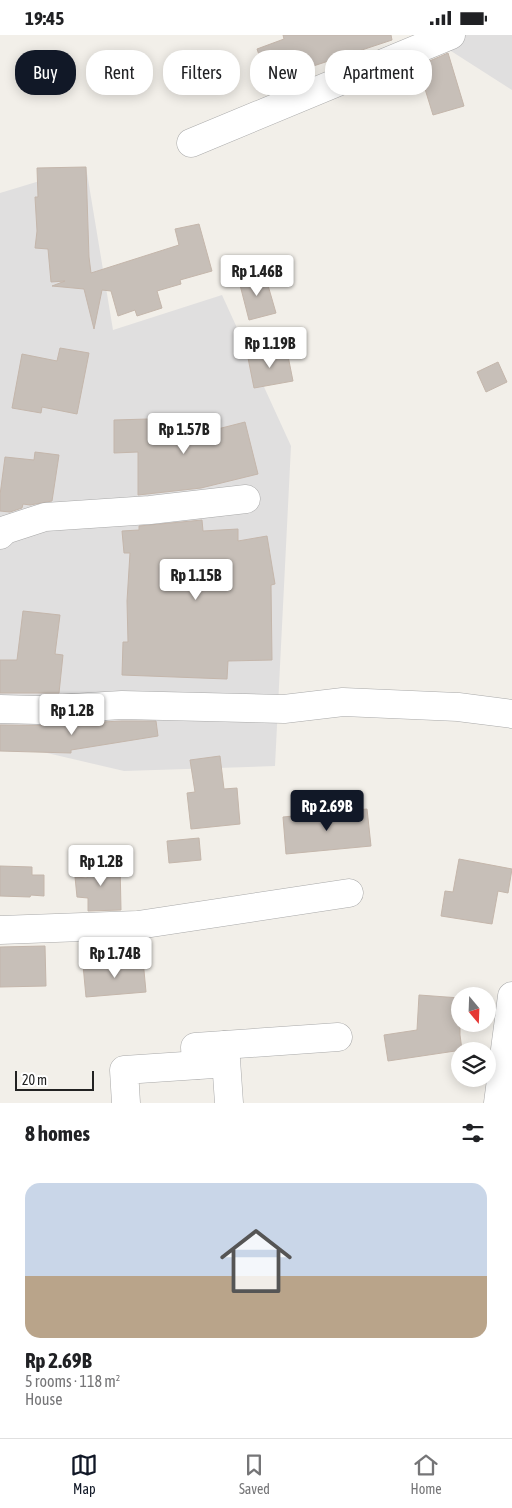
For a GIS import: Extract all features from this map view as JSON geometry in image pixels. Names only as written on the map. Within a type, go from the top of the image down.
[{"type":"street","points":[[191,143],[451,35]]},
{"type":"street","points":[[0,535],[5,530],[45,517],[159,509],[246,499]]},
{"type":"street","points":[[0,709],[38,710],[122,705],[284,709],[343,702],[458,707],[512,714]]},
{"type":"street","points":[[0,930],[138,925],[349,893]]},
{"type":"street","points":[[498,1103],[512,996]]},
{"type":"street","points":[[126,1103],[124,1070],[196,1065],[225,1054],[338,1037]]},
{"type":"street","points":[[225,1054],[229,1103]]},
{"type":"shaded area","points":[[426,35],[512,35],[512,90]]},
{"type":"shaded area","points":[[86,167],[113,330],[222,295],[291,446],[275,766],[124,771],[0,742],[0,193]]},
{"type":"building","points":[[283,35],[391,35],[392,40],[362,50],[325,50],[325,62],[315,65],[315,50],[257,50],[284,39]]},
{"type":"building","points":[[448,53],[464,106],[433,115],[427,95],[432,95],[432,60]]},
{"type":"building","points":[[86,167],[91,273],[179,245],[175,229],[199,224],[212,271],[180,280],[181,284],[157,291],[162,308],[137,316],[135,310],[118,316],[111,291],[102,290],[94,329],[84,289],[52,286],[65,281],[51,282],[48,249],[35,248],[37,231],[35,197],[38,197],[37,168]]},
{"type":"building","points":[[265,275],[276,313],[249,320],[239,281]]},
{"type":"building","points":[[60,348],[89,353],[77,414],[42,407],[41,413],[12,408],[22,354],[57,361]]},
{"type":"building","points":[[287,351],[293,381],[254,388],[248,358]]},
{"type":"building","points":[[498,362],[507,382],[486,392],[477,372]]},
{"type":"building","points":[[163,415],[171,441],[245,422],[258,474],[201,488],[138,495],[138,452],[114,453],[114,420],[148,419]]},
{"type":"building","points":[[35,452],[59,455],[52,501],[30,505],[23,504],[22,508],[10,512],[0,511],[5,457],[34,460]]},
{"type":"building","points":[[202,520],[203,531],[238,529],[238,541],[267,536],[275,584],[271,585],[272,660],[228,661],[227,679],[122,675],[123,642],[128,642],[127,601],[130,553],[124,553],[122,531],[139,530],[139,526]]},
{"type":"building","points":[[23,611],[60,615],[55,654],[63,655],[59,693],[0,693],[0,660],[17,660]]},
{"type":"building","points":[[156,721],[158,736],[71,750],[71,753],[0,751],[0,725],[103,726],[102,722]]},
{"type":"building","points":[[220,756],[224,789],[237,788],[240,824],[191,829],[187,793],[195,792],[190,760]]},
{"type":"building","points":[[367,809],[371,846],[286,854],[283,817]]},
{"type":"building","points":[[199,838],[201,860],[169,863],[167,841]]},
{"type":"building","points":[[459,859],[512,869],[508,893],[498,891],[492,924],[441,916],[445,891],[453,892]]},
{"type":"building","points":[[120,863],[121,910],[88,911],[88,898],[77,897],[75,877],[87,878],[87,864]]},
{"type":"building","points":[[0,866],[32,867],[32,875],[44,875],[44,896],[0,896]]},
{"type":"building","points":[[45,946],[46,986],[0,987],[0,947]]},
{"type":"building","points":[[143,960],[146,992],[86,997],[83,965]]},
{"type":"building","points":[[419,995],[451,997],[451,1033],[460,1033],[461,1042],[451,1042],[451,1052],[388,1061],[384,1035],[417,1030]]}]
